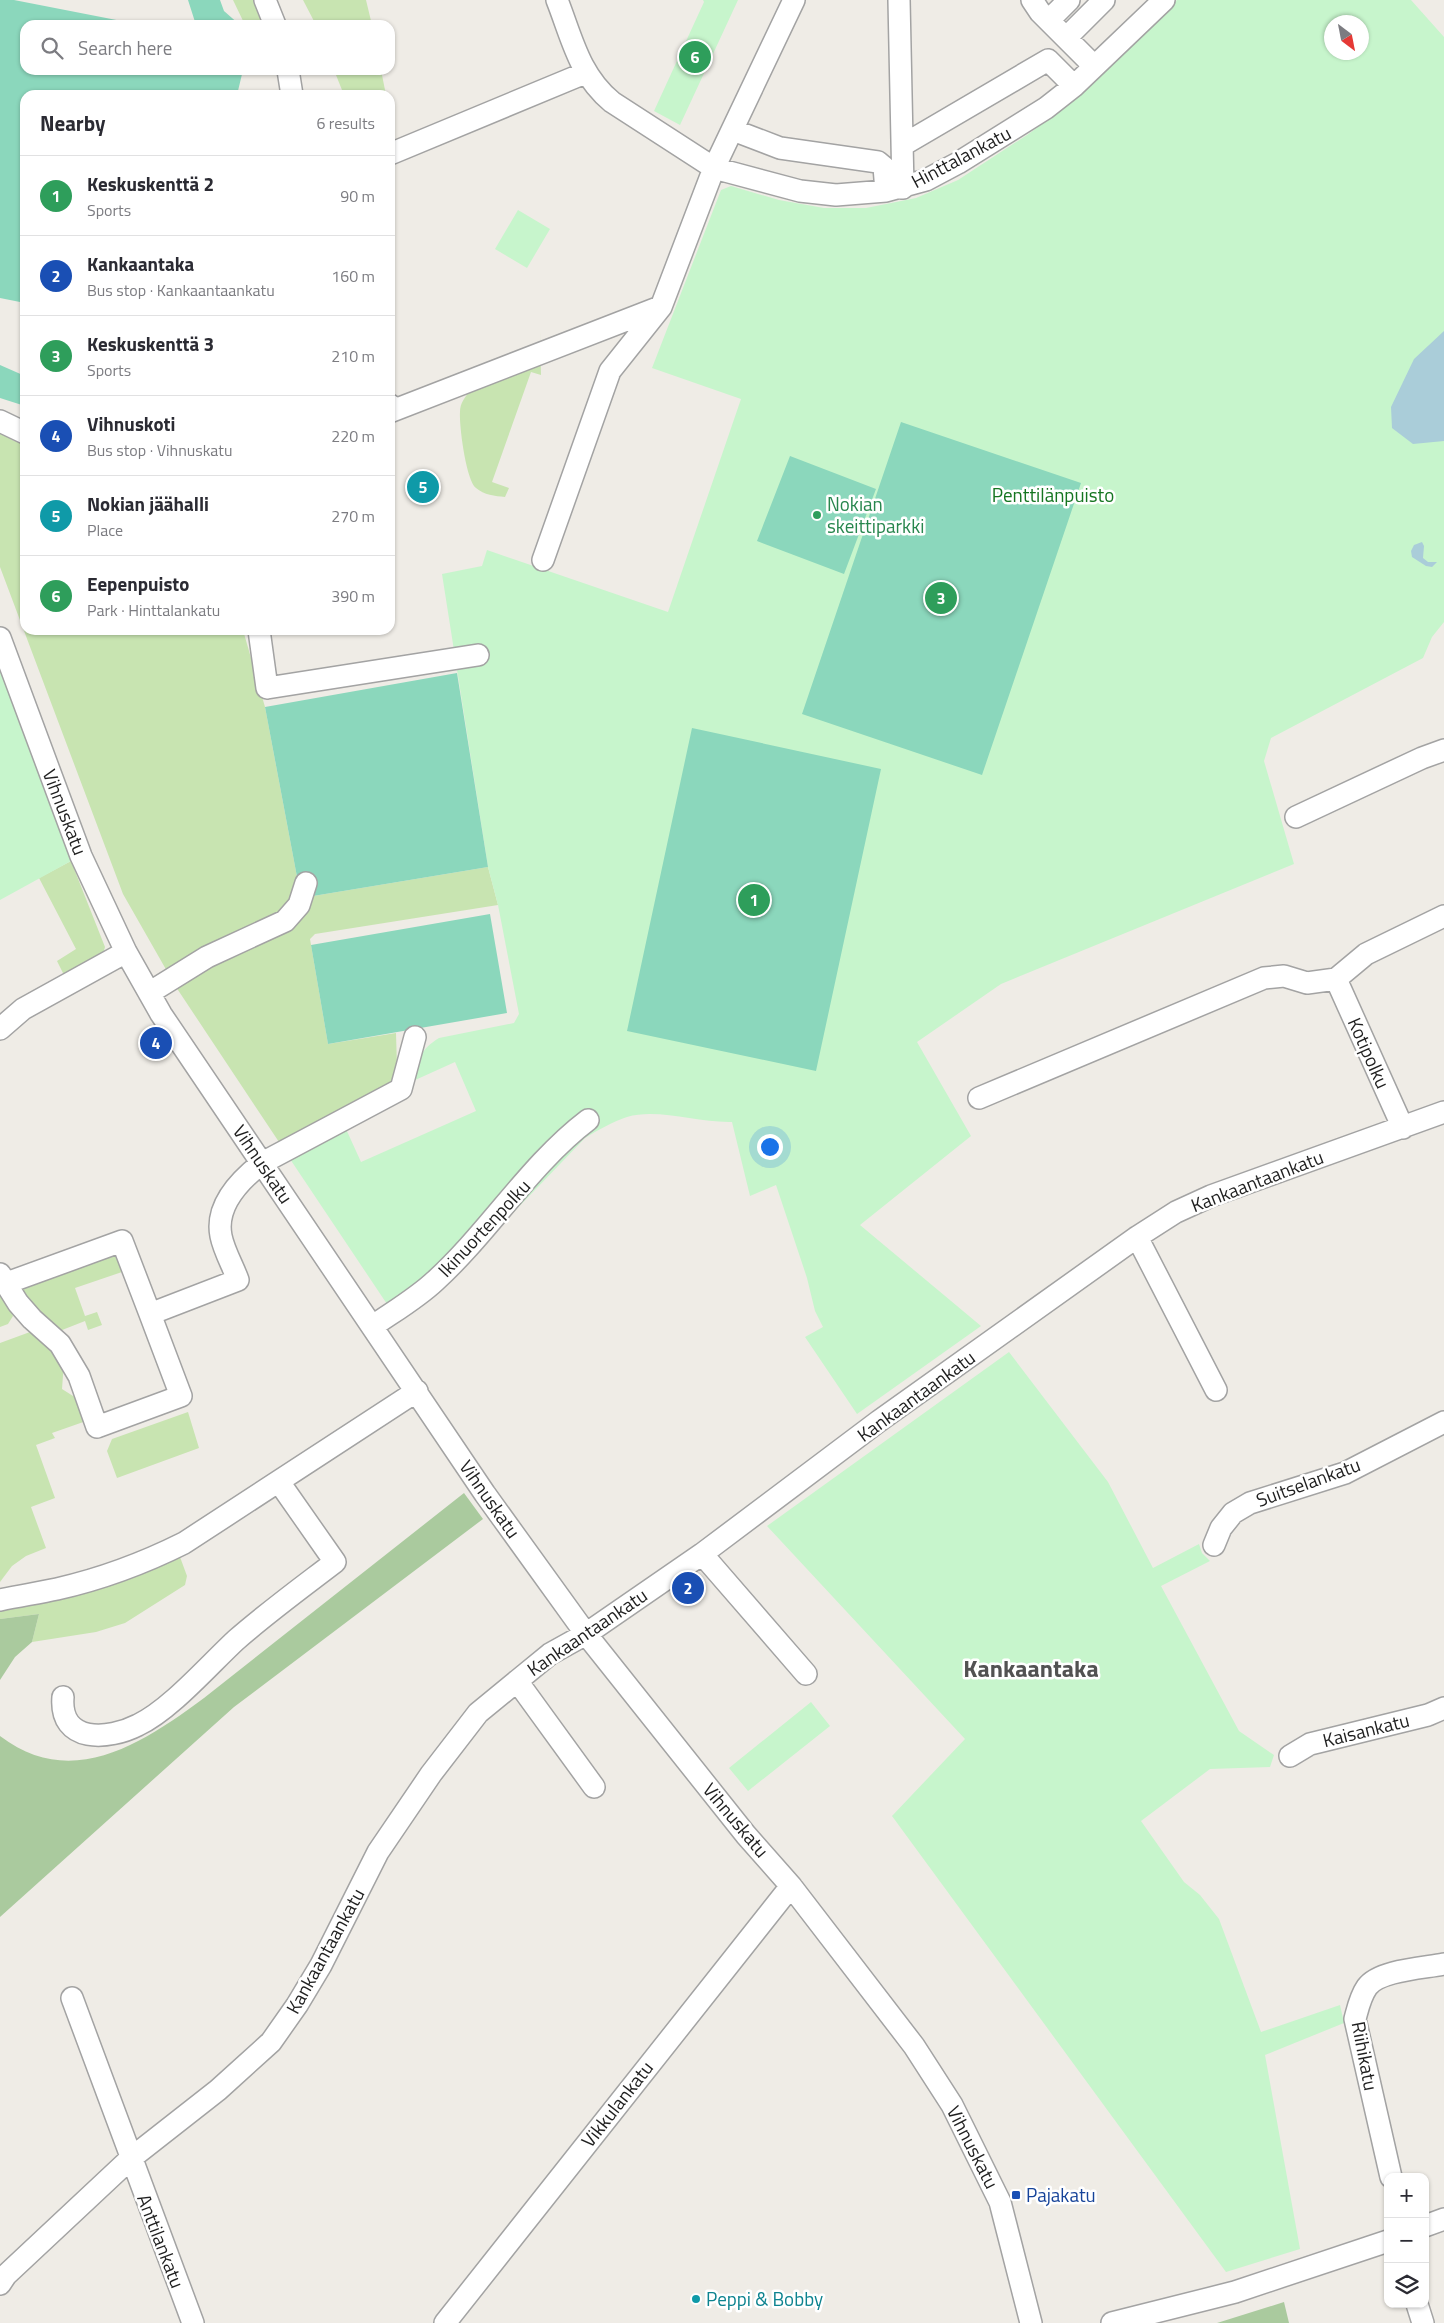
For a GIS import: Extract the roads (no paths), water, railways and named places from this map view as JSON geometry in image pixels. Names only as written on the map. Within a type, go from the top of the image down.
[{"type":"street","points":[[265,0],[273,20]]},
{"type":"street","name":"Hinttalankatu","points":[[557,0],[585,73],[599,91],[612,102],[714,168],[800,191],[836,195],[895,189],[926,180],[958,163],[1046,108],[1074,86],[1164,0]]},
{"type":"street","points":[[543,560],[610,372],[661,307],[714,168],[794,0]]},
{"type":"street","points":[[895,189],[903,146],[899,0]]},
{"type":"street","points":[[1032,0],[1094,66]]},
{"type":"street","points":[[1049,20],[1069,0]]},
{"type":"street","points":[[1066,38],[1104,0]]},
{"type":"street","points":[[903,146],[1048,60],[1074,86]]},
{"type":"street","points":[[395,152],[585,73]]},
{"type":"street","points":[[289,75],[291,90]]},
{"type":"street","points":[[733,130],[780,148],[878,162],[884,166],[895,189]]},
{"type":"street","points":[[395,410],[661,307]]},
{"type":"street","points":[[0,421],[20,431]]},
{"type":"street","points":[[260,635],[267,688],[478,655]]},
{"type":"street","name":"Vihnuskatu","points":[[0,638],[81,856],[126,952],[161,1014],[373,1326],[484,1494],[586,1634],[746,1835],[791,1886],[914,2046],[952,2105],[1000,2202],[1031,2323]]},
{"type":"street","points":[[1296,817],[1422,758],[1444,750]]},
{"type":"street","points":[[149,993],[207,957],[285,921],[300,905],[306,883]]},
{"type":"street","points":[[979,1098],[1264,978],[1284,976],[1306,983],[1336,979],[1366,954],[1444,916]]},
{"type":"street","points":[[0,1029],[23,1009],[126,952]]},
{"type":"street","name":"Kotipolku","points":[[1336,979],[1403,1128]]},
{"type":"street","points":[[150,1314],[238,1280],[221,1237],[221,1216],[230,1197],[249,1173],[262,1163],[401,1089],[414,1037]]},
{"type":"street","name":"Kankaantaankatu","points":[[0,2284],[6,2276],[130,2159],[218,2090],[271,2042],[297,2005],[321,1965],[378,1852],[431,1774],[478,1714],[550,1654],[586,1634],[702,1554],[880,1421],[1137,1237],[1176,1212],[1211,1196],[1444,1112]]},
{"type":"street","name":"Ikinuortenpolku","points":[[373,1326],[434,1282],[496,1217],[565,1138],[588,1120]]},
{"type":"street","points":[[1137,1237],[1216,1390]]},
{"type":"street","points":[[122,1241],[181,1396],[97,1427],[78,1376],[60,1344],[32,1319],[2,1279],[122,1241]]},
{"type":"street","points":[[0,1600],[104,1576],[154,1558],[200,1534],[416,1391]]},
{"type":"street","name":"Suitselankatu","points":[[1214,1545],[1221,1528],[1233,1513],[1250,1502],[1345,1473],[1444,1422]]},
{"type":"street","points":[[64,1697],[62,1710],[67,1722],[76,1730],[92,1736],[116,1734],[139,1725],[161,1710],[272,1609],[335,1562],[279,1482]]},
{"type":"street","points":[[702,1554],[806,1674]]},
{"type":"street","points":[[517,1681],[594,1787]]},
{"type":"street","name":"Kaisankatu","points":[[1290,1756],[1310,1744],[1428,1715],[1444,1708]]},
{"type":"street","name":"Vikkulankatu","points":[[445,2323],[791,1886]]},
{"type":"street","name":"Riihikatu","points":[[1390,2173],[1355,2019],[1360,2001],[1368,1985],[1381,1976],[1444,1964]]},
{"type":"street","name":"Anttilankatu","points":[[72,1998],[130,2159],[193,2323]]},
{"type":"street","points":[[1429,2225],[1444,2219]]},
{"type":"street","points":[[1112,2323],[1235,2292],[1384,2242]]},
{"type":"street","points":[[1418,2308],[1422,2323]]},
{"type":"water","points":[[1444,331],[1444,441],[1413,444],[1392,428],[1391,407],[1414,359]]},
{"type":"water","points":[[1422,542],[1424,546],[1423,558],[1428,562],[1437,562],[1432,567],[1426,566],[1412,557],[1411,551],[1414,545]]},
{"type":"place","name":"Eepenpuisto","points":[[695,57]]},
{"type":"place","name":"Nokian jäähalli","points":[[423,487]]},
{"type":"place","name":"Nokian skeittiparkki","points":[[817,515]]},
{"type":"place","name":"Keskuskenttä 3","points":[[941,598]]},
{"type":"place","name":"Keskuskenttä 2","points":[[754,900]]},
{"type":"place","name":"Vihnuskoti","points":[[156,1043]]},
{"type":"place","name":"Kankaantaka","points":[[688,1588]]},
{"type":"place","name":"Pajakatu","points":[[1016,2195]]},
{"type":"place","name":"Peppi & Bobby","points":[[696,2299]]},
{"type":"district","name":"Kankaantaka","points":[[1031,1669]]},
{"type":"park label","name":"Penttilänpuisto","points":[[1053,495]]}]
